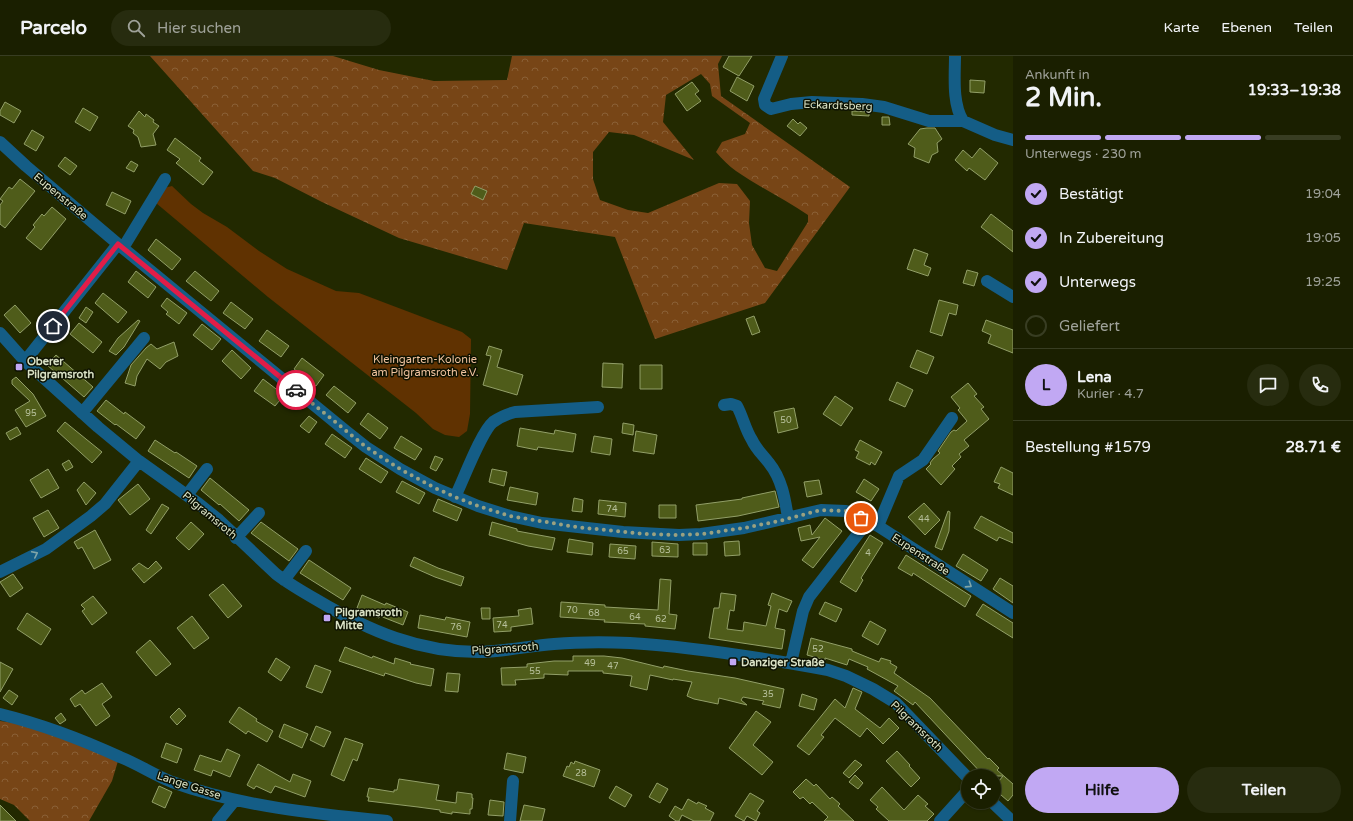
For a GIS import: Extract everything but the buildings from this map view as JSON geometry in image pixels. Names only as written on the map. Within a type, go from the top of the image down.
[{"type":"street","name":"Eckardtsberg","points":[[782,56],[764,98],[765,105],[771,109],[791,104],[812,102],[862,104],[884,108],[929,121],[963,120],[1013,140]]},
{"type":"street","points":[[955,56],[956,95],[959,114],[963,120]]},
{"type":"street","name":"Eupenstraße","points":[[0,142],[120,246],[366,447],[407,473],[435,488],[478,506],[510,516],[576,527],[655,534],[702,534],[744,528],[821,510],[846,511],[873,523],[1013,613]]},
{"type":"street","points":[[25,361],[120,246],[164,179]]},
{"type":"street","points":[[987,281],[1013,297]]},
{"type":"street","name":"Pilgramsroth","points":[[0,333],[25,361],[82,413],[139,460],[218,520],[264,564],[284,580],[368,628],[403,641],[422,646],[450,650],[482,652],[586,642],[630,643],[690,648],[828,670],[846,676],[873,689],[896,704],[961,771]]},
{"type":"street","points":[[82,413],[144,338]]},
{"type":"street","points":[[724,405],[731,404],[736,406],[742,415],[750,438],[774,471],[781,485],[785,498],[788,518]]},
{"type":"street","points":[[455,497],[483,435],[492,423],[503,416],[516,412],[598,407]]},
{"type":"street","points":[[791,663],[803,611],[809,597],[873,523],[899,476],[923,460],[952,418]]},
{"type":"street","points":[[0,572],[46,549],[91,516],[105,504],[139,460]]},
{"type":"street","points":[[187,495],[208,469]]},
{"type":"street","points":[[236,538],[259,513]]},
{"type":"street","points":[[284,580],[306,551]]},
{"type":"street","name":"Lange Gasse","points":[[0,714],[53,729],[172,782],[235,800],[309,812],[387,821]]},
{"type":"street","points":[[510,821],[513,780]]},
{"type":"street","points":[[940,821],[961,798]]},
{"type":"street","points":[[218,821],[235,800]]},
{"type":"street","points":[[999,809],[1012,821]]},
{"type":"green space","points":[[150,56],[333,56],[379,70],[434,81],[507,80],[512,56],[722,56],[718,64],[721,96],[850,187],[765,303],[655,339],[615,237],[524,223],[507,270],[399,238],[275,178],[253,171]],"holes":[[[701,74],[710,84],[712,96],[750,123],[745,134],[722,142],[716,152],[736,171],[808,215],[808,222],[777,271],[765,268],[752,245],[749,223],[750,201],[737,184],[719,183],[648,213],[628,210],[600,200],[593,179],[593,152],[609,132],[634,135],[694,160],[663,122],[666,95]]]},
{"type":"green space","name":"Kleingarten-Kolonie am Pilgramsroth e.V.","points":[[172,186],[203,213],[227,227],[259,251],[287,269],[336,291],[359,293],[462,332],[471,339],[470,414],[467,431],[459,437],[445,435],[433,429],[416,413],[268,297],[156,203],[164,188]]},
{"type":"green space","points":[[0,721],[15,723],[60,736],[118,761],[112,781],[89,821],[30,821],[14,805],[0,799]]},
{"type":"way so far","points":[[296,390],[346,432],[400,469],[455,497],[510,516],[542,523],[576,527],[644,534],[679,535],[702,534],[744,528],[821,510],[846,511],[861,518]]},
{"type":"place","name":"Oberer Pilgramsroth","points":[[19,367]]},
{"type":"place","name":"Pilgramsroth Mitte","points":[[327,618]]},
{"type":"place","name":"Danziger Straße","points":[[733,662]]},
{"type":"route","points":[[53,326],[118,244],[296,390]]}]
